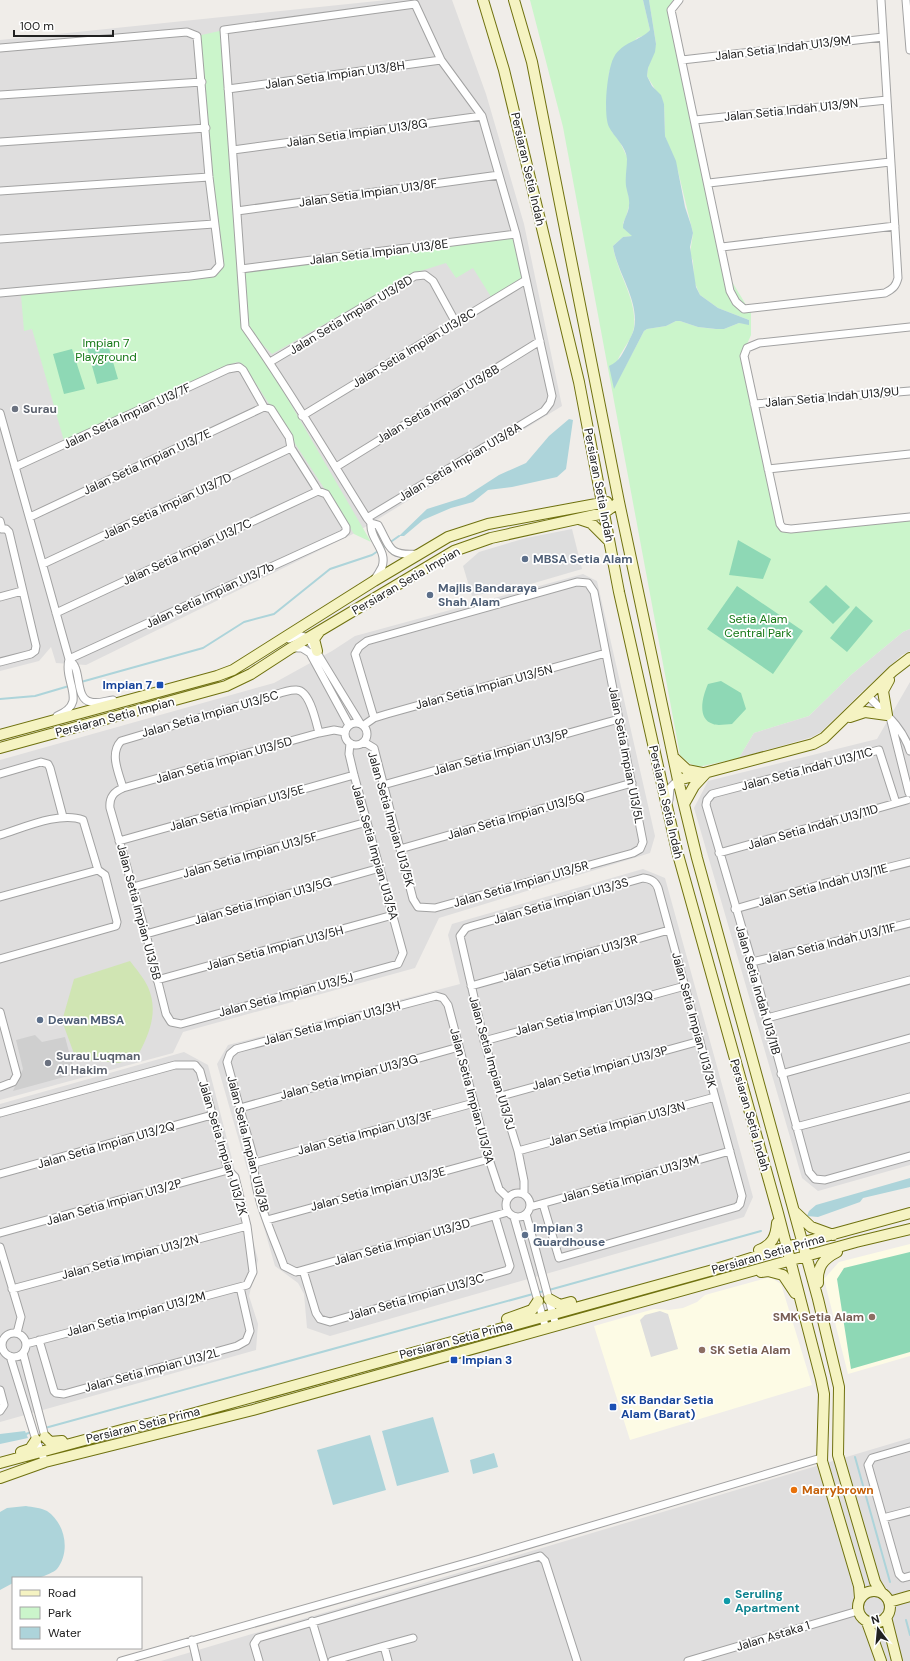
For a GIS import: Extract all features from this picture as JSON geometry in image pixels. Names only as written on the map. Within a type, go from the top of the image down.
[{"type":"street","name":"Persiaran Setia Indah","points":[[482,0],[506,78],[579,382],[609,541],[659,778],[677,851],[778,1213],[824,1394],[822,1458],[859,1586],[860,1598]]},
{"type":"street","name":"Persiaran Setia Indah","points":[[514,0],[532,62],[619,502],[678,780],[697,858],[818,1299],[839,1388],[838,1455],[875,1582],[881,1592]]},
{"type":"street","points":[[680,0],[671,10],[709,183],[730,291],[736,302],[744,309],[885,293],[891,290],[896,284],[898,278],[881,0]]},
{"type":"street","points":[[906,0],[910,50]]},
{"type":"street","points":[[374,581],[382,566],[384,555],[370,530],[369,521],[336,466],[302,416],[270,362],[246,327],[224,30],[415,4],[441,60],[482,116],[516,234],[540,341]]},
{"type":"street","points":[[0,48],[187,32],[197,36],[209,177],[220,266],[213,273],[0,293]]},
{"type":"street","name":"Jalan Setia Indah U13/9M","points":[[682,60],[883,37]]},
{"type":"street","name":"Jalan Setia Impian U13/8H","points":[[228,89],[441,60]]},
{"type":"street","points":[[0,95],[202,82]]},
{"type":"street","name":"Jalan Setia Indah U13/9N","points":[[695,120],[887,100]]},
{"type":"street","name":"Jalan Setia Impian U13/8G","points":[[233,150],[482,116]]},
{"type":"street","points":[[0,142],[206,128]]},
{"type":"street","points":[[709,183],[890,162]]},
{"type":"street","name":"Jalan Setia Impian U13/8F","points":[[237,211],[499,175]]},
{"type":"street","points":[[0,191],[209,177]]},
{"type":"street","points":[[0,239],[214,224]]},
{"type":"street","points":[[722,247],[895,226]]},
{"type":"street","name":"Jalan Setia Impian U13/8E","points":[[241,269],[516,234]]},
{"type":"street","name":"Jalan Setia Impian U13/8D","points":[[270,362],[415,276],[425,275],[433,281],[456,323]]},
{"type":"street","name":"Jalan Setia Impian U13/8C","points":[[302,416],[526,280]]},
{"type":"street","points":[[910,327],[759,343],[747,348],[744,356],[780,524],[783,528],[792,530],[910,517]]},
{"type":"street","name":"Jalan Setia Impian U13/8A","points":[[369,521],[544,411],[550,403],[552,396],[540,341]]},
{"type":"street","name":"Jalan Setia Impian U13/8B","points":[[336,466],[540,341]]},
{"type":"street","name":"Jalan Setia Impian U13/7F","points":[[15,467],[228,369],[239,367],[243,370],[264,407]]},
{"type":"street","name":"Jalan Setia Indah U13/9U","points":[[754,404],[910,391]]},
{"type":"street","points":[[264,407],[271,409],[289,437],[291,448],[318,491]]},
{"type":"street","name":"Jalan Setia Impian U13/7E","points":[[30,516],[264,407]]},
{"type":"street","points":[[0,413],[69,659],[75,667],[84,700],[90,702],[133,699]]},
{"type":"street","name":"Jalan Setia Impian U13/7D","points":[[43,564],[291,448]]},
{"type":"street","points":[[768,469],[910,454]]},
{"type":"street","points":[[574,507],[590,496],[596,489],[597,480]]},
{"type":"street","name":"Jalan Setia Impian U13/7b","points":[[69,659],[343,534],[346,531],[346,527],[326,494],[318,491]]},
{"type":"street","name":"Jalan Setia Impian U13/7C","points":[[56,613],[318,491]]},
{"type":"street","name":"Persiaran Setia Impian","points":[[0,735],[217,676],[248,661],[417,554],[448,537],[488,524],[601,501],[619,502]]},
{"type":"street","name":"Persiaran Setia Impian","points":[[0,748],[226,686],[245,677],[322,629],[454,551],[491,538],[604,513],[619,502]]},
{"type":"street","points":[[577,518],[591,523],[609,541]]},
{"type":"street","points":[[0,521],[1,529],[6,529],[9,532],[36,646],[35,651],[31,654],[0,662]]},
{"type":"street","points":[[369,521],[378,525],[392,550],[401,555],[417,554]]},
{"type":"street","name":"Jalan Setia Impian U13/5L","points":[[374,718],[355,654],[359,647],[367,641],[562,587],[582,582],[588,583],[594,592],[643,842],[640,849],[633,853]]},
{"type":"street","points":[[0,597],[22,591]]},
{"type":"street","points":[[317,652],[314,639],[322,629]]},
{"type":"street","points":[[248,661],[297,635],[302,635],[308,638],[330,676],[368,735],[364,742],[357,745],[350,743],[346,738],[345,732],[349,725]]},
{"type":"street","points":[[291,648],[306,649],[349,725]]},
{"type":"street","name":"Jalan Setia Impian U13/5N","points":[[362,724],[374,718],[606,653]]},
{"type":"street","points":[[677,851],[679,839],[668,796],[670,788],[678,780],[813,744],[824,738],[894,671],[910,658]]},
{"type":"street","points":[[29,727],[65,712],[72,705],[74,697],[67,668],[69,659]]},
{"type":"street","points":[[894,671],[883,691],[909,798]]},
{"type":"street","points":[[324,680],[330,676]]},
{"type":"street","name":"Jalan Setia Impian U13/5C","points":[[123,788],[115,759],[115,751],[121,741],[275,695],[293,690],[302,691],[308,696],[319,733]]},
{"type":"street","points":[[143,696],[140,700],[141,703],[178,694],[194,696]]},
{"type":"street","points":[[868,696],[897,726],[907,742],[910,751]]},
{"type":"street","points":[[842,721],[865,712],[889,718]]},
{"type":"street","name":"Jalan Setia Impian U13/5P","points":[[383,785],[619,719]]},
{"type":"street","points":[[349,725],[362,724]]},
{"type":"street","name":"Jalan Setia Impian U13/5D","points":[[110,801],[117,791],[123,788],[319,733],[334,730],[345,732]]},
{"type":"street","name":"Jalan Setia Impian U13/5K","points":[[364,742],[374,748],[413,899]]},
{"type":"street","name":"Jalan Setia Impian U13/5A","points":[[350,743],[349,754],[354,776],[403,953],[400,960]]},
{"type":"street","name":"Jalan Setia Indah U13/11C","points":[[707,800],[712,794],[879,750],[896,803]]},
{"type":"street","points":[[673,757],[687,770],[706,773]]},
{"type":"street","points":[[0,774],[41,762],[48,764],[63,817]]},
{"type":"street","points":[[684,804],[694,786],[706,773]]},
{"type":"street","name":"Jalan Setia Impian U13/5E","points":[[119,841],[354,776]]},
{"type":"street","name":"Jalan Setia Impian U13/5Q","points":[[400,849],[632,783]]},
{"type":"street","name":"Jalan Setia Indah U13/11D","points":[[719,853],[909,798]]},
{"type":"street","name":"Jalan Setia Indah U13/11B","points":[[707,800],[706,806],[719,853],[752,962],[781,1074],[810,1172],[815,1179],[825,1180],[910,1156]]},
{"type":"street","name":"Jalan Setia Impian U13/5B","points":[[110,801],[119,841],[146,934],[166,1014],[171,1022]]},
{"type":"street","points":[[0,835],[63,817],[74,817],[83,820],[98,870],[105,875],[117,922],[116,926],[0,960]]},
{"type":"street","name":"Jalan Setia Impian U13/5F","points":[[133,887],[367,822]]},
{"type":"street","name":"Jalan Setia Impian U13/5R","points":[[413,899],[418,907],[435,908],[633,853]]},
{"type":"street","name":"Jalan Setia Indah U13/11E","points":[[735,909],[826,883],[910,862]]},
{"type":"street","name":"Jalan Setia Impian U13/5G","points":[[146,934],[380,868]]},
{"type":"street","points":[[0,897],[98,870]]},
{"type":"street","name":"Jalan Setia Impian U13/3S","points":[[462,932],[472,926],[643,878],[654,881],[658,888]]},
{"type":"street","name":"Jalan Setia Impian U13/3K","points":[[543,1204],[558,1258],[737,1207],[740,1204],[742,1196],[658,888]]},
{"type":"street","name":"Jalan Setia Impian U13/5H","points":[[157,980],[393,915]]},
{"type":"street","name":"Jalan Setia Indah U13/11F","points":[[752,962],[910,923]]},
{"type":"street","name":"Jalan Setia Impian U13/3R","points":[[471,986],[669,930]]},
{"type":"street","name":"Jalan Setia Impian U13/3J","points":[[462,932],[460,942],[484,1041],[518,1151],[524,1181],[524,1194]]},
{"type":"street","name":"Jalan Setia Impian U13/5J","points":[[171,1022],[181,1024],[311,987],[395,966],[400,960]]},
{"type":"street","points":[[767,1018],[910,980]]},
{"type":"street","name":"Jalan Setia Impian U13/3Q","points":[[484,1041],[685,986]]},
{"type":"street","name":"Jalan Setia Impian U13/3A","points":[[436,996],[443,998],[448,1005],[489,1159],[499,1189],[508,1198]]},
{"type":"street","name":"Jalan Setia Impian U13/3H","points":[[230,1054],[236,1049],[436,996]]},
{"type":"street","points":[[0,1012],[17,1075],[13,1082],[0,1087]]},
{"type":"street","points":[[781,1074],[910,1038]]},
{"type":"street","name":"Jalan Setia Impian U13/3P","points":[[501,1096],[700,1041]]},
{"type":"street","name":"Jalan Setia Impian U13/3G","points":[[240,1108],[459,1047]]},
{"type":"street","name":"Jalan Setia Impian U13/3B","points":[[230,1054],[227,1062],[255,1163],[253,1173],[267,1220],[284,1266],[299,1271]]},
{"type":"street","name":"Jalan Setia Impian U13/2K","points":[[0,1114],[176,1065],[195,1065],[200,1070],[228,1170],[235,1177],[247,1226],[253,1272],[243,1286]]},
{"type":"street","name":"Jalan Setia Impian U13/3N","points":[[518,1151],[715,1097]]},
{"type":"street","points":[[796,1127],[910,1097]]},
{"type":"street","name":"Jalan Setia Impian U13/3F","points":[[255,1163],[474,1103]]},
{"type":"street","name":"Jalan Setia Impian U13/2Q","points":[[0,1174],[212,1115]]},
{"type":"street","name":"Jalan Setia Impian U13/3M","points":[[530,1207],[730,1151]]},
{"type":"street","name":"Jalan Setia Impian U13/3E","points":[[267,1220],[489,1159]]},
{"type":"street","name":"Jalan Setia Impian U13/2P","points":[[0,1233],[228,1170]]},
{"type":"street","points":[[514,1217],[521,1217],[526,1214],[530,1207],[529,1200],[524,1194],[518,1193],[508,1198],[506,1205],[508,1212],[514,1217],[546,1328]]},
{"type":"street","points":[[794,1211],[811,1227],[833,1235]]},
{"type":"street","name":"Jalan Setia Impian U13/3D","points":[[299,1271],[508,1212]]},
{"type":"street","points":[[713,1270],[768,1247],[776,1235],[778,1213]]},
{"type":"street","name":"Persiaran Setia Prima","points":[[0,1463],[129,1428],[184,1416],[625,1293],[713,1270],[786,1247],[910,1213]]},
{"type":"street","points":[[526,1214],[556,1326]]},
{"type":"street","name":"Jalan Setia Impian U13/3C","points":[[299,1271],[316,1313],[320,1319],[330,1322],[508,1270],[510,1266],[495,1216]]},
{"type":"street","name":"Jalan Setia Impian U13/2N","points":[[12,1289],[247,1226]]},
{"type":"street","name":"Persiaran Setia Prima","points":[[0,1478],[45,1462],[253,1410],[742,1275],[790,1260],[910,1229]]},
{"type":"street","points":[[818,1299],[817,1270],[825,1258],[856,1242]]},
{"type":"street","points":[[0,1247],[20,1318],[17,1333]]},
{"type":"street","points":[[742,1275],[768,1272],[782,1275],[800,1300]]},
{"type":"street","name":"Jalan Setia Impian U13/2M","points":[[26,1344],[243,1286]]},
{"type":"street","name":"Jalan Setia Impian U13/2L","points":[[40,1340],[54,1391],[56,1393],[64,1394],[237,1346],[246,1341],[250,1331],[243,1286]]},
{"type":"street","points":[[549,1299],[560,1305],[606,1293],[625,1293]]},
{"type":"street","points":[[413,1352],[429,1342],[519,1316],[532,1310],[538,1301]]},
{"type":"street","points":[[45,1462],[40,1451],[39,1438],[39,1414],[23,1353],[26,1344],[23,1337],[17,1333],[3,1334],[2,1350],[10,1356],[29,1417],[39,1438],[56,1443],[111,1428],[129,1428]]},
{"type":"street","points":[[10,1356],[17,1356],[23,1353]]},
{"type":"street","points":[[20,1387],[31,1384]]},
{"type":"street","points":[[0,1390],[2,1408]]},
{"type":"street","points":[[184,1416],[209,1415],[248,1404],[253,1406],[253,1410]]},
{"type":"street","points":[[0,1458],[30,1449],[39,1438]]},
{"type":"street","points":[[908,1577],[899,1574],[869,1468],[869,1462],[872,1458],[910,1447]]},
{"type":"street","points":[[121,1661],[472,1561],[822,1458]]},
{"type":"street","points":[[883,1518],[910,1511]]},
{"type":"street","points":[[259,1661],[254,1644],[256,1639],[312,1621],[540,1556],[545,1561],[577,1661]]},
{"type":"street","points":[[881,1661],[868,1622],[860,1615],[858,1611],[860,1598],[872,1591],[881,1592],[889,1602],[890,1609],[886,1618],[887,1627],[897,1661]]},
{"type":"street","points":[[889,1602],[910,1596]]},
{"type":"street","name":"Jalan Astaka 1","points":[[688,1661],[858,1611]]},
{"type":"street","points":[[868,1622],[878,1622],[886,1618]]},
{"type":"street","points":[[312,1621],[324,1661]]},
{"type":"street","points":[[332,1661],[413,1638]]},
{"type":"street","points":[[192,1640],[198,1661]]},
{"type":"street","points":[[384,1646],[388,1661]]},
{"type":"shaded area","points":[[387,0],[452,0],[486,94],[524,224],[562,406],[357,532],[86,665],[56,663],[51,647],[39,661],[0,671],[0,40]]},
{"type":"shaded area","name":"MBSA Setia Alam","points":[[572,529],[582,569],[524,586],[472,596],[463,566],[479,552],[526,538]]},
{"type":"shaded area","points":[[583,574],[597,581],[655,836],[650,853],[439,918],[415,968],[183,1032],[173,1053],[0,1100],[0,760],[274,683],[332,651],[355,636]]},
{"type":"shaded area","points":[[910,629],[910,651],[902,655],[821,732],[812,737],[739,758],[754,733],[809,716],[851,675],[903,632]]},
{"type":"shaded area","points":[[910,682],[910,1165],[818,1191],[802,1178],[694,808],[708,781],[877,739]]},
{"type":"shaded area","points":[[643,869],[665,878],[753,1197],[744,1217],[330,1336],[307,1328],[304,1294],[298,1283],[275,1266],[217,1064],[228,1045],[460,984],[448,935],[452,924]]},
{"type":"shaded area","points":[[35,1035],[42,1042],[65,1037],[75,1074],[13,1091],[23,1069],[16,1040]]},
{"type":"shaded area","points":[[184,1052],[208,1065],[258,1260],[249,1296],[258,1324],[256,1350],[0,1422],[0,1104]]},
{"type":"shaded area","name":"SMK Setia Alam","points":[[910,1244],[910,1356],[848,1374],[824,1279],[839,1262]]},
{"type":"shaded area","name":"SK Setia Alam","points":[[770,1277],[781,1284],[812,1385],[630,1440],[594,1326],[654,1309],[669,1310],[683,1308],[697,1302],[705,1295]]},
{"type":"shaded area","points":[[660,1311],[668,1314],[678,1349],[651,1357],[640,1320],[645,1315]]},
{"type":"shaded area","points":[[910,1438],[910,1661],[161,1661],[552,1545]]},
{"type":"green space","name":"Setia Alam Central Park","points":[[530,0],[643,0],[650,30],[646,35],[637,38],[609,72],[607,116],[612,132],[619,140],[627,157],[628,194],[630,202],[623,223],[633,236],[623,237],[613,246],[618,266],[633,306],[634,316],[633,332],[618,359],[614,388],[644,331],[647,329],[666,326],[676,321],[680,321],[698,327],[724,329],[739,323],[748,324],[749,320],[718,308],[700,295],[694,281],[693,261],[690,254],[693,233],[678,171],[665,136],[664,104],[647,76],[648,68],[656,44],[649,0],[673,0],[668,9],[723,267],[751,313],[751,335],[744,351],[784,530],[910,519],[910,629],[903,632],[851,675],[809,716],[754,733],[739,758],[698,767],[689,763],[680,755],[563,127]]},
{"type":"green space","name":"Impian 7 Playground","points":[[224,30],[241,269],[516,234],[526,280],[493,300],[473,268],[456,278],[446,263],[414,273],[272,354],[247,329],[371,542],[354,534],[243,364],[237,362],[232,364],[64,441],[32,329],[24,331],[21,295],[213,273],[220,266],[197,36]]},
{"type":"green space","points":[[106,338],[118,379],[97,384],[86,344]]},
{"type":"green space","points":[[72,349],[85,389],[64,394],[53,354]]},
{"type":"green space","points":[[738,540],[771,559],[763,579],[729,575]]},
{"type":"green space","points":[[826,585],[850,607],[833,624],[809,602]]},
{"type":"green space","points":[[737,586],[803,631],[773,674],[707,629]]},
{"type":"green space","points":[[856,606],[873,621],[847,652],[830,638]]},
{"type":"green space","points":[[721,681],[741,693],[746,709],[732,724],[715,725],[704,717],[702,706],[704,694],[708,684]]},
{"type":"green space","points":[[130,961],[148,987],[153,1005],[153,1014],[149,1032],[137,1057],[119,1063],[76,1059],[62,1021],[74,979]]},
{"type":"green space","name":"SMK Setia Alam","points":[[910,1252],[910,1352],[851,1369],[837,1279],[844,1268]]},
{"type":"water","points":[[643,0],[649,0],[656,44],[655,52],[648,68],[647,76],[652,86],[661,95],[664,104],[665,136],[676,161],[685,207],[693,233],[690,247],[696,287],[700,295],[718,308],[749,320],[749,325],[739,323],[724,329],[716,329],[698,327],[676,321],[666,326],[647,329],[644,331],[614,389],[609,366],[621,356],[634,331],[635,319],[631,298],[615,256],[613,246],[623,237],[632,236],[623,228],[629,203],[626,186],[627,159],[622,146],[609,127],[606,113],[606,103],[609,71],[617,52],[650,30]]},
{"type":"water","points":[[569,419],[573,420],[566,469],[557,477],[512,487],[488,490],[473,502],[451,508],[423,520],[404,536],[399,536],[427,509],[465,497],[499,475],[526,463],[549,436]]},
{"type":"water","points":[[910,1178],[910,1187],[863,1198],[860,1202],[818,1217],[807,1216],[809,1211],[816,1205]]},
{"type":"water","points":[[433,1417],[449,1472],[397,1486],[382,1431]]},
{"type":"water","points":[[25,1431],[28,1438],[0,1444],[0,1434]]},
{"type":"water","points":[[370,1435],[386,1490],[333,1505],[317,1450]]},
{"type":"water","points":[[494,1453],[498,1467],[473,1474],[470,1460]]},
{"type":"water","points":[[26,1506],[47,1511],[53,1516],[62,1530],[65,1546],[61,1562],[57,1569],[52,1573],[38,1577],[12,1577],[12,1584],[0,1590],[0,1512],[7,1508]]},
{"type":"waterway","points":[[382,548],[399,536]]},
{"type":"waterway","points":[[81,682],[203,648],[244,622],[274,614],[330,569],[372,555],[378,551]]},
{"type":"waterway","points":[[0,699],[35,696],[69,686]]},
{"type":"waterway","points":[[549,1290],[761,1231]]},
{"type":"waterway","points":[[45,1428],[544,1291]]},
{"type":"waterway","points":[[26,1434],[31,1432]]},
{"type":"waterway","points":[[855,1457],[890,1582]]},
{"type":"waterway","points":[[906,1620],[910,1635]]},
{"type":"place","name":"Surau","points":[[15,409]]},
{"type":"place","name":"MBSA Setia Alam","points":[[525,559]]},
{"type":"place","name":"Majlis Bandaraya Shah Alam","points":[[430,595]]},
{"type":"place","name":"Impian 7","points":[[160,685]]},
{"type":"place","name":"Dewan MBSA","points":[[40,1020]]},
{"type":"place","name":"Surau Luqman Al Hakim","points":[[48,1063]]},
{"type":"place","name":"Impian 3 Guardhouse","points":[[525,1235]]},
{"type":"place","name":"SMK Setia Alam","points":[[872,1317]]},
{"type":"place","name":"SK Setia Alam","points":[[702,1350]]},
{"type":"place","name":"Impian 3","points":[[454,1360]]},
{"type":"place","name":"SK Bandar Setia Alam (Barat)","points":[[613,1407]]},
{"type":"place","name":"Marrybrown","points":[[794,1490]]},
{"type":"place","name":"Seruling Apartment","points":[[727,1601]]}]
